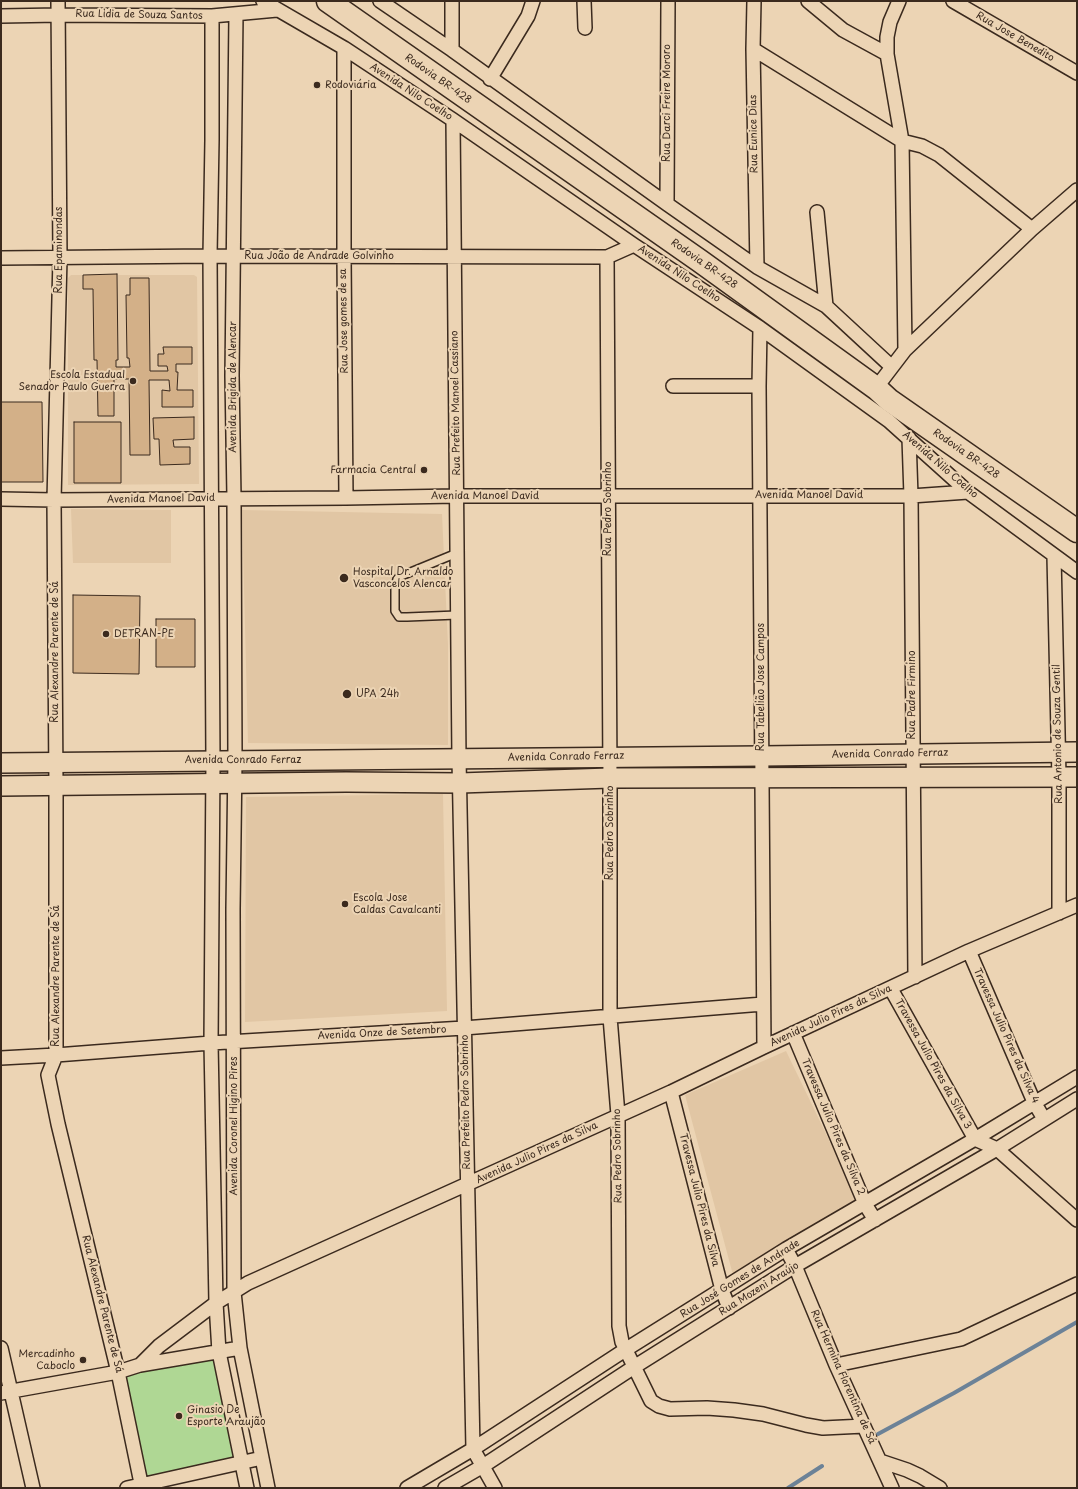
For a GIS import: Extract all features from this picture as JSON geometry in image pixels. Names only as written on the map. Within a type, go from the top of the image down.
[{"type":"highway","name":"Rodovia BR-428","points":[[328,1],[694,257],[876,388],[890,400],[1077,531]]},
{"type":"street","name":"Rua Epaminondas","points":[[54,500],[60,258],[58,1]]},
{"type":"street","name":"Avenida Nilo Coelho","points":[[263,1],[344,48],[453,120],[634,245],[760,328],[889,421],[968,492],[1077,572]]},
{"type":"street","points":[[380,1],[452,50],[490,79],[757,267],[826,306],[892,367]]},
{"type":"street","points":[[452,1],[452,50]]},
{"type":"street","points":[[490,79],[528,16],[533,1]]},
{"type":"street","points":[[584,1],[585,28]]},
{"type":"street","name":"Rua Darci Freire Mororo","points":[[667,204],[668,1]]},
{"type":"street","name":"Rua Eunice Dias","points":[[754,1],[753,48],[757,267]]},
{"type":"street","points":[[808,1],[843,30],[887,54]]},
{"type":"street","points":[[899,1],[890,22],[887,37],[887,54],[902,141],[905,350]]},
{"type":"street","name":"Rua Jose Benedito","points":[[953,1],[1077,73]]},
{"type":"street","name":"Rua Lidia de Souza Santos","points":[[1,16],[212,16],[277,10]]},
{"type":"street","name":"Avenida Brigida de Alencar","points":[[235,760],[232,376],[236,14]]},
{"type":"street","points":[[212,16],[210,256],[212,376],[213,760]]},
{"type":"street","name":"Rua Jose gomes de sa","points":[[344,48],[346,498]]},
{"type":"street","points":[[753,48],[902,141],[922,146],[939,155],[1032,229]]},
{"type":"street","name":"Rua Prefeito Manoel Cassiano","points":[[453,120],[459,759]]},
{"type":"street","points":[[212,140],[235,140]]},
{"type":"street","points":[[876,388],[905,350],[1032,229],[1077,190]]},
{"type":"street","points":[[817,212],[826,306]]},
{"type":"street","name":"Rua João de Andrade Golvinho","points":[[1,258],[210,256],[607,257],[634,245]]},
{"type":"street","name":"Rua Pedro Sobrinho","points":[[607,257],[610,1017],[618,1115],[619,1326],[622,1342],[651,1401],[659,1406],[670,1409],[707,1408],[734,1410],[763,1414],[823,1428],[864,1426]]},
{"type":"street","name":"Rua Tabelião Jose Campos","points":[[760,328],[759,386],[764,1046]]},
{"type":"street","points":[[212,376],[232,376]]},
{"type":"street","points":[[673,386],[759,386]]},
{"type":"street","name":"Rua Padre Firmino","points":[[909,438],[915,977]]},
{"type":"street","name":"Avenida Manoel David","points":[[1,499],[54,500],[456,496],[910,496],[968,492]]},
{"type":"street","name":"Rua Alexandre Parente de Sá","points":[[54,500],[56,1055],[48,1075],[52,1101],[118,1372],[141,1486]]},
{"type":"street","name":"Rua Antonio de Souza Gentil","points":[[1054,556],[1058,752],[1068,777],[1059,913]]},
{"type":"street","points":[[212,653],[235,652]]},
{"type":"street","name":"Avenida Conrado Ferraz","points":[[1,763],[1077,752]]},
{"type":"street","points":[[834,755],[835,778]]},
{"type":"street","points":[[678,757],[680,778]]},
{"type":"street","points":[[534,758],[536,780]]},
{"type":"street","name":"Rua Prefeito Pedro Sobrinho","points":[[459,759],[473,1449],[495,1488]]},
{"type":"street","name":"Avenida Coronel Higino Pires","points":[[213,760],[211,1043],[216,1303],[219,1352],[247,1488]]},
{"type":"street","name":"Avenida Coronel Higino Pires","points":[[235,760],[233,909],[234,1292],[240,1348],[268,1488]]},
{"type":"street","points":[[345,760],[346,782]]},
{"type":"street","points":[[132,761],[134,784]]},
{"type":"street","points":[[1,786],[346,782],[460,783],[610,778],[1068,777]]},
{"type":"street","name":"Avenida Julio Pires da Silva","points":[[6,1392],[118,1372],[140,1365],[159,1346],[216,1303],[255,1280],[671,1092],[764,1046],[891,989],[969,951],[1077,905]]},
{"type":"street","points":[[212,909],[233,909]]},
{"type":"street","name":"Travessa Julio Pires da Silva 4","points":[[969,951],[1034,1102],[1044,1119]]},
{"type":"street","name":"Travessa Julio Pires da Silva 3","points":[[891,989],[975,1139],[997,1149],[1077,1220]]},
{"type":"street","name":"Avenida Onze de Setembro","points":[[1,1058],[234,1041],[464,1028],[763,1004]]},
{"type":"street","name":"Travessa Julio Pires da Silva 2","points":[[793,1033],[865,1204],[875,1220]]},
{"type":"street","name":"Rua José Gomes de Andrade","points":[[407,1488],[473,1449],[625,1350],[786,1250],[1077,1077]]},
{"type":"street","name":"Travessa Julio Pires da Silva","points":[[671,1092],[722,1290],[729,1308]]},
{"type":"street","name":"Rua Mozeni Araújo","points":[[445,1488],[483,1466],[634,1367],[795,1266],[997,1149],[1077,1099]]},
{"type":"street","points":[[213,1169],[234,1168]]},
{"type":"street","name":"Rua Hermina Florentina de Sá","points":[[786,1250],[795,1266],[836,1365],[892,1488]]},
{"type":"street","points":[[836,1365],[961,1339],[1077,1284]]},
{"type":"street","points":[[1,1348],[6,1392],[33,1488]]},
{"type":"street","points":[[140,1365],[240,1348]]},
{"type":"street","points":[[231,1408],[251,1402]]},
{"type":"street","points":[[127,1488],[262,1458]]},
{"type":"street","points":[[880,1461],[920,1476],[940,1488]]},
{"type":"lane","points":[[457,553],[397,579],[395,588],[395,611],[399,616],[407,618],[458,615]]},
{"type":"shaded area","name":"Escola Estadual Senador Paulo Guerra","points":[[71,275],[194,275],[197,277],[199,484],[68,485],[68,278]]},
{"type":"shaded area","points":[[71,509],[171,510],[171,563],[73,563]]},
{"type":"shaded area","points":[[242,510],[442,514],[448,645],[448,745],[248,743]]},
{"type":"shaded area","name":"Escola Jose Caldas Cavalcanti","points":[[443,794],[447,1011],[245,1022],[246,797]]},
{"type":"shaded area","points":[[786,1051],[859,1202],[733,1275],[685,1095]]},
{"type":"green space","name":"Ginasio De Esporte Araujão","points":[[215,1359],[235,1457],[144,1477],[123,1375]]},
{"type":"building","points":[[117,274],[118,360],[116,360],[116,367],[130,367],[129,358],[127,358],[126,295],[130,295],[130,278],[149,278],[150,371],[168,371],[167,366],[158,366],[158,354],[164,354],[163,347],[192,347],[192,364],[176,364],[176,372],[178,372],[177,390],[193,390],[193,407],[162,407],[162,390],[170,391],[169,380],[149,380],[150,455],[130,455],[129,379],[114,379],[114,416],[98,416],[97,360],[94,360],[93,289],[83,289],[83,275]]},
{"type":"building","points":[[1,402],[42,402],[43,482],[1,482]]},
{"type":"building","points":[[194,417],[194,439],[173,440],[174,447],[190,447],[190,464],[160,465],[159,439],[154,439],[153,418]]},
{"type":"building","points":[[74,422],[121,422],[121,483],[74,483]]},
{"type":"building","name":"DETRAN-PE","points":[[73,595],[140,596],[139,674],[73,673]]},
{"type":"building","points":[[156,619],[195,619],[195,667],[156,667]]},
{"type":"waterway","points":[[878,1434],[954,1393],[1077,1322]]},
{"type":"waterway","points":[[788,1488],[822,1466]]},
{"type":"place","name":"Rodoviária","points":[[317,85]]},
{"type":"place","name":"Escola Estadual Senador Paulo Guerra","points":[[133,381]]},
{"type":"place","name":"Farmacia Central","points":[[424,470]]},
{"type":"place","name":"Hospital Dr. Arnaldo Vasconcelos Alencar","points":[[344,578]]},
{"type":"place","name":"DETRAN-PE","points":[[106,634]]},
{"type":"place","name":"UPA 24h","points":[[347,694]]},
{"type":"place","name":"Escola Jose Caldas Cavalcanti","points":[[345,904]]},
{"type":"place","name":"Mercadinho Caboclo","points":[[83,1360]]},
{"type":"place","name":"Ginasio De Esporte Araujão","points":[[179,1416]]}]
